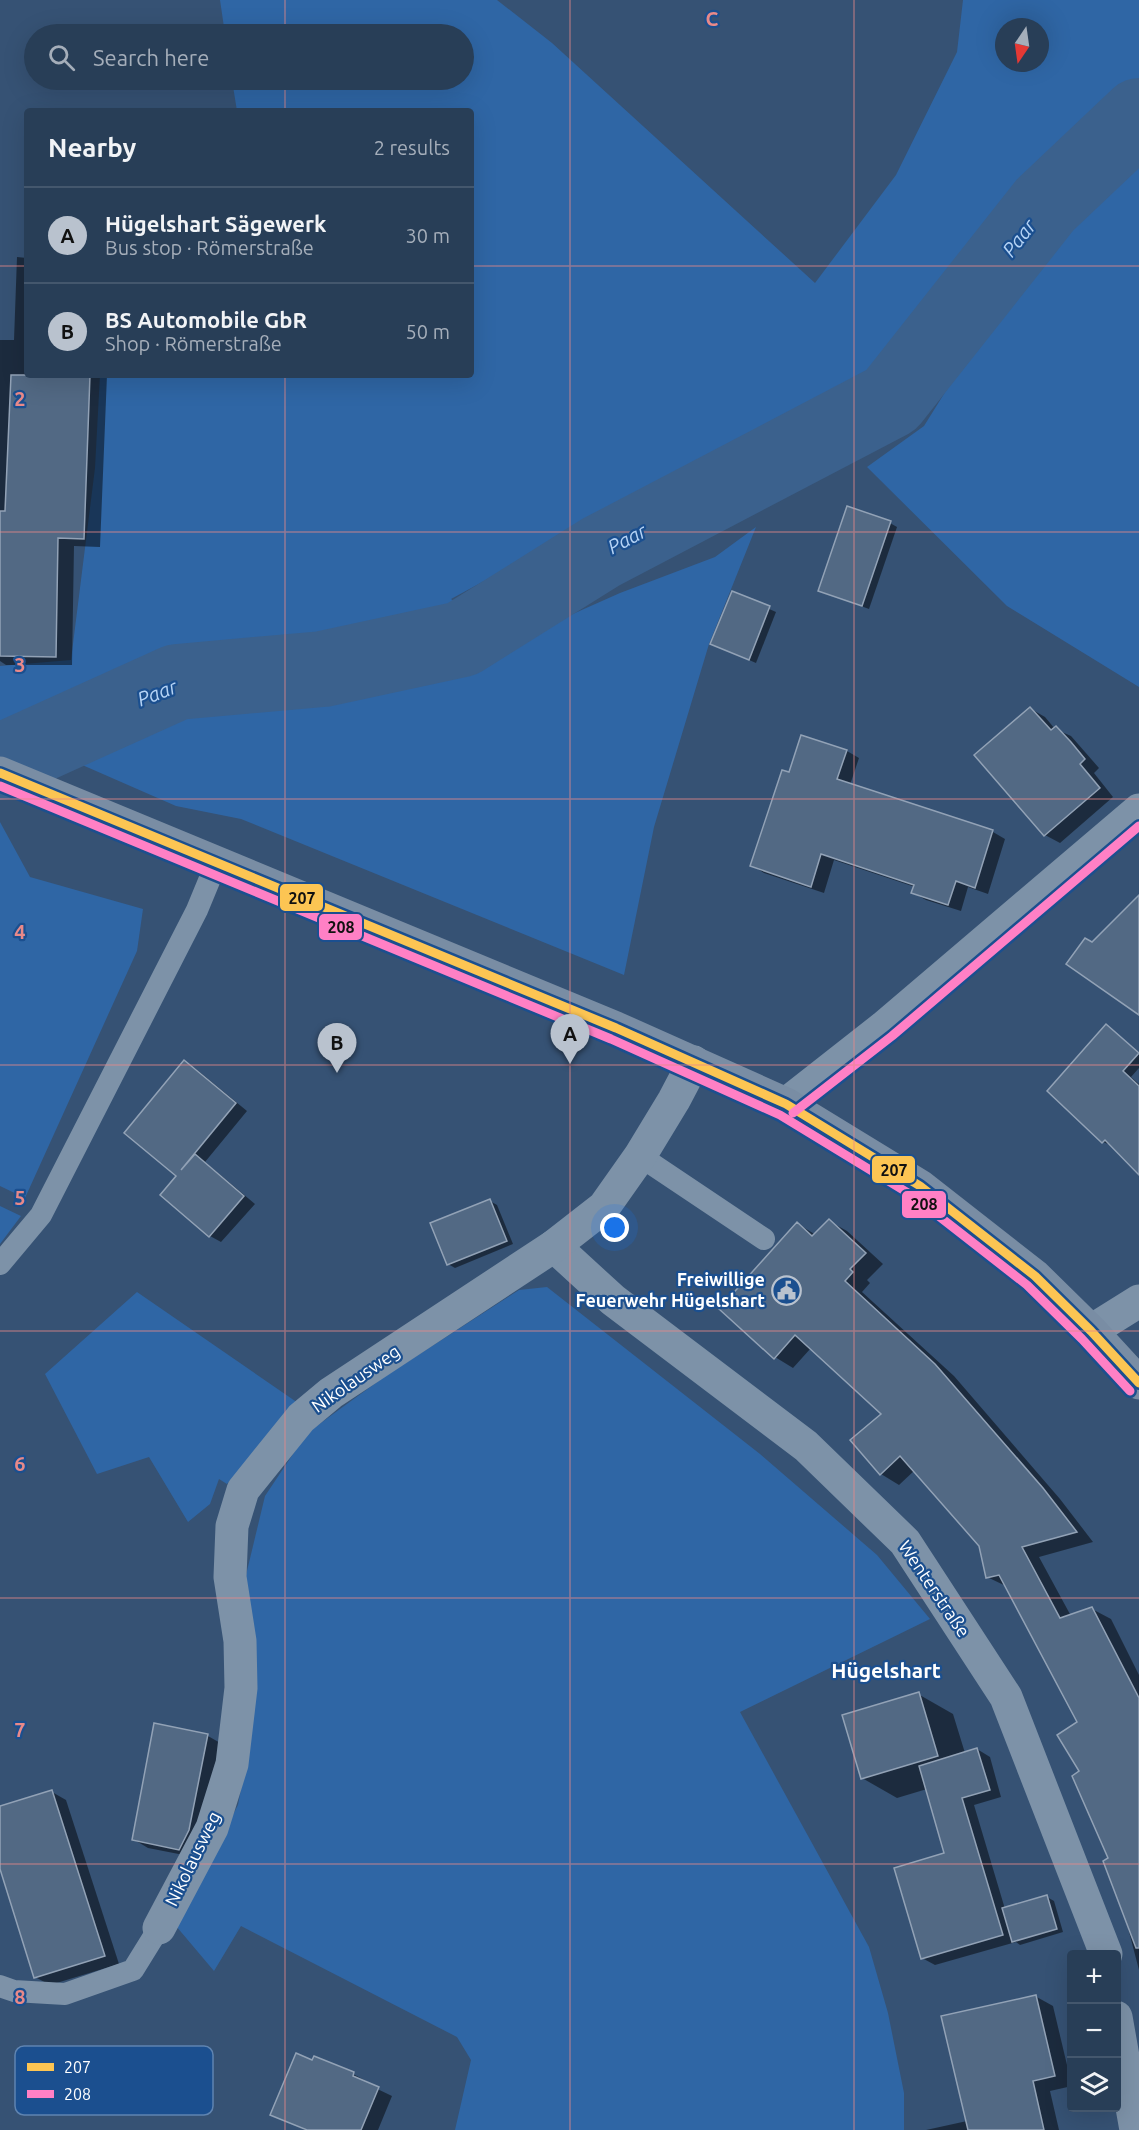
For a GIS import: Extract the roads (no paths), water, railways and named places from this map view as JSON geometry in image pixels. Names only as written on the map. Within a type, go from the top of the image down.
[{"type":"main road","points":[[0,772],[694,1062],[786,1104],[920,1186],[1035,1276],[1091,1331],[1139,1383]]},
{"type":"street","points":[[786,1104],[884,1027],[1139,810]]},
{"type":"street","name":"Nikolausweg","points":[[159,1928],[212,1828],[232,1764],[241,1688],[240,1641],[230,1577],[232,1526],[243,1490],[301,1418],[331,1394],[554,1246],[604,1207],[640,1156],[694,1062]]},
{"type":"street","name":"Wenterstraße","points":[[554,1246],[613,1300],[806,1446],[905,1542],[1006,1697],[1105,1950]]},
{"type":"street","points":[[1091,1331],[1139,1301]]},
{"type":"street","points":[[1121,2045],[1136,2130]]},
{"type":"lane","points":[[0,1264],[42,1215],[197,910],[216,864]]},
{"type":"lane","points":[[640,1156],[764,1239]]},
{"type":"lane","points":[[0,1986],[14,1991],[65,1994],[134,1970],[159,1928]]},
{"type":"waterway","name":"Paar","points":[[0,762],[177,682],[323,669],[462,639],[601,552],[891,400],[1045,205],[1139,116]]},
{"type":"place","name":"Hügelshart Sägewerk","points":[[570,1064]]},
{"type":"place","name":"BS Automobile GbR","points":[[337,1073]]},
{"type":"place","name":"Freiwillige Feuerwehr Hügelshart","points":[[786,1290]]},
{"type":"district","name":"Hügelshart","points":[[886,1671]]}]
